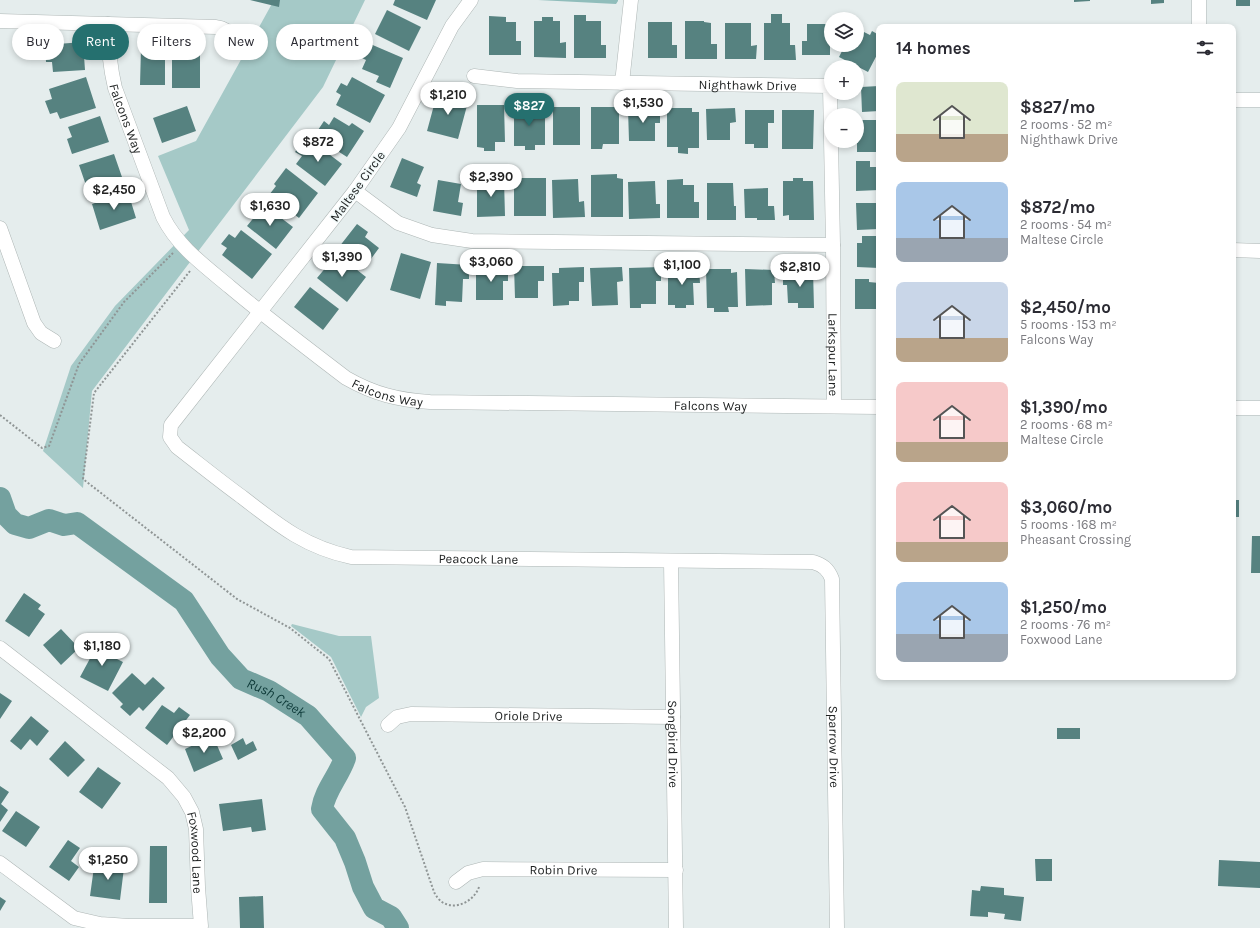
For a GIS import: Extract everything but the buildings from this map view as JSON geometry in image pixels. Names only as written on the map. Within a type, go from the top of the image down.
[{"type":"street","name":"Maltese Circle","points":[[170,437],[171,425],[355,191],[399,128],[452,26],[471,0]]},
{"type":"street","points":[[622,83],[631,0]]},
{"type":"street","points":[[1199,0],[1199,24]]},
{"type":"street","points":[[0,22],[108,24]]},
{"type":"street","points":[[129,25],[214,27]]},
{"type":"street","name":"Falcons Way","points":[[109,60],[115,88],[163,217],[170,231],[190,254],[260,312],[346,378],[361,387],[377,393],[405,400],[430,402],[876,406]]},
{"type":"street","name":"Nighthawk Drive","points":[[474,76],[517,81],[824,86]]},
{"type":"street","name":"Larkspur Lane","points":[[830,100],[834,406]]},
{"type":"street","points":[[1236,100],[1260,100]]},
{"type":"street","points":[[355,191],[398,223],[432,235],[472,242],[833,246]]},
{"type":"street","points":[[0,228],[34,323],[41,333],[54,341]]},
{"type":"street","points":[[1236,250],[1260,250]]},
{"type":"street","points":[[1236,408],[1260,408]]},
{"type":"street","name":"Peacock Lane","points":[[170,437],[177,447],[285,530],[317,547],[351,557],[813,562],[820,564],[825,568]]},
{"type":"street","name":"Songbird Drive","points":[[671,561],[676,928]]},
{"type":"street","name":"Sparrow Drive","points":[[825,568],[829,572],[832,579],[837,928]]},
{"type":"street","name":"Foxwood Lane","points":[[0,648],[168,778],[184,796],[192,812],[196,829],[201,926],[129,926],[100,924],[74,918],[0,863]]},
{"type":"street","name":"Oriole Drive","points":[[388,725],[397,717],[411,714],[673,717]]},
{"type":"street","name":"Robin Drive","points":[[456,882],[468,873],[483,869],[676,870]]},
{"type":"path","points":[[0,415],[42,448],[50,446],[78,364],[124,302],[174,252]]},
{"type":"path","points":[[187,266],[191,270],[94,393],[83,479],[237,599],[290,628],[329,659],[405,807],[434,892],[441,902],[446,904],[462,904],[474,897],[479,888]]},
{"type":"shaded area","points":[[274,0],[365,0],[353,24],[276,24],[276,60],[336,60],[323,87],[92,391],[83,488],[43,451],[71,366],[115,306],[189,230],[158,156],[196,141],[241,60],[268,60],[268,24],[261,24]]},
{"type":"shaded area","points":[[538,0],[618,0],[618,1],[616,4]]},
{"type":"shaded area","points":[[292,624],[339,636],[371,636],[379,698],[366,707],[361,717],[331,657],[291,626]]},
{"type":"waterway","name":"Rush Creek","points":[[0,498],[6,515],[15,524],[29,528],[49,520],[64,525],[77,523],[184,601],[220,656],[241,679],[269,691],[308,716],[345,758],[329,789],[322,809],[345,838],[363,887],[374,908],[391,917],[398,928]]}]
